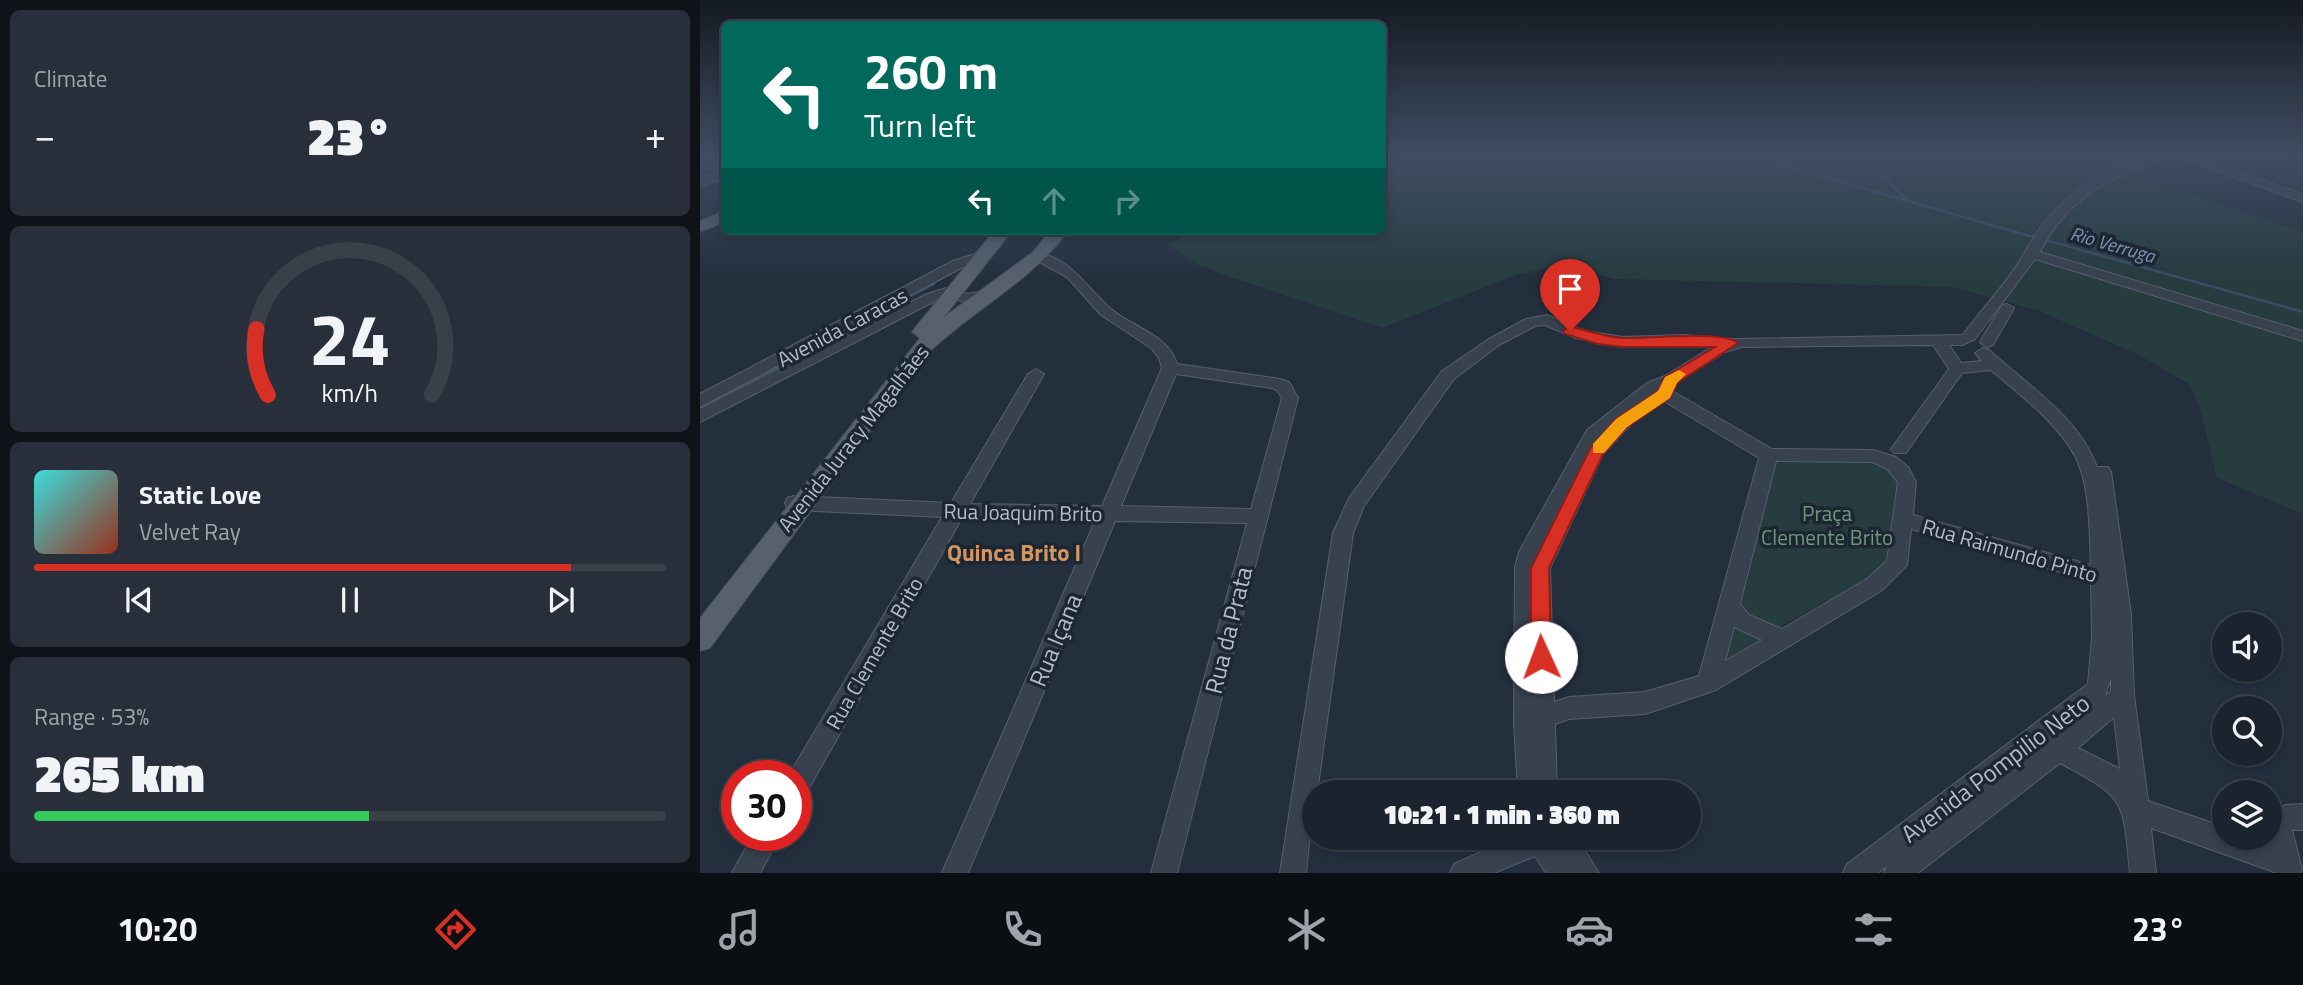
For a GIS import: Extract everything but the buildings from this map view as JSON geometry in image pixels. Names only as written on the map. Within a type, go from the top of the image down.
[{"type":"main road","points":[[700,227],[721,217]]},
{"type":"main road","points":[[700,234],[721,224]]},
{"type":"main road","name":"Avenida Juracy Magalhães","points":[[700,639],[795,504],[1000,235]]},
{"type":"main road","name":"Avenida Juracy Magalhães","points":[[700,622],[919,350],[942,328],[1039,256],[1056,235]]},
{"type":"street","points":[[1873,456],[1900,449],[1957,369],[1982,347],[2036,247],[2074,198]]},
{"type":"street","points":[[2036,247],[2303,336]]},
{"type":"street","name":"Avenida Caracas","points":[[700,401],[958,264],[984,255]]},
{"type":"street","points":[[1039,256],[1064,268],[1117,321],[1157,345],[1167,357],[1170,368]]},
{"type":"street","points":[[956,292],[966,299],[985,295]]},
{"type":"street","name":"Avenida Caracas","points":[[700,416],[932,297],[956,292]]},
{"type":"street","points":[[1293,873],[1343,533],[1356,503],[1448,375],[1494,342],[1538,320],[1555,323],[1598,340],[1695,340],[1731,343],[1938,340],[1982,347]]},
{"type":"street","points":[[1938,340],[1957,369]]},
{"type":"street","points":[[1659,342],[1696,362]]},
{"type":"street","points":[[1531,780],[1539,586],[1545,555],[1596,451],[1622,423],[1663,387],[1696,362],[1731,343]]},
{"type":"street","name":"Avenida Pompilio Neto","points":[[1897,873],[2060,748],[2123,695],[2108,578],[2087,461],[2063,428],[1982,347]]},
{"type":"street","name":"Rua da Prata","points":[[1167,868],[1290,398],[1288,391],[1274,383],[1170,368]]},
{"type":"street","name":"Rua Içana","points":[[955,873],[1170,368]]},
{"type":"street","name":"Rua Clemente Brito","points":[[811,760],[1036,374]]},
{"type":"street","points":[[1663,387],[1769,455],[1873,456],[1885,459],[1903,472]]},
{"type":"street","points":[[1534,721],[1570,708],[1645,703],[1708,683],[1885,578],[1897,565],[1904,520],[1908,482],[1903,472],[1900,449]]},
{"type":"street","points":[[1708,683],[1769,455]]},
{"type":"street","name":"Rua Joaquim Brito","points":[[795,504],[958,511],[1257,516]]},
{"type":"street","name":"Rua Raimundo Pinto","points":[[1904,520],[2108,578]]},
{"type":"street","name":"Avenida Pompilio Neto","points":[[1856,873],[1991,769],[2035,741],[2095,693],[2099,685],[2103,594],[2108,578]]},
{"type":"street","points":[[1728,606],[1741,621],[1783,639]]},
{"type":"street","points":[[2123,695],[2143,873]]},
{"type":"street","points":[[1534,721],[1543,780]]},
{"type":"street","points":[[2035,741],[2060,748],[2115,779],[2137,810],[2289,867]]},
{"type":"street","points":[[2289,867],[2278,825],[2285,818],[2303,817]]},
{"type":"street","points":[[1463,873],[1519,850]]},
{"type":"street","points":[[1551,850],[1561,873]]},
{"type":"street","points":[[1559,850],[1586,873]]},
{"type":"street","points":[[745,873],[758,851]]},
{"type":"green space","points":[[1386,198],[2203,198],[2303,232],[2303,514],[2217,478],[2200,409],[2189,384],[2139,355],[2037,310],[1953,287],[1614,279],[1564,264],[1516,275],[1382,328],[1230,277],[1192,262],[1169,245],[1186,235],[1386,235]]},
{"type":"green space","name":"Praça Clemente Brito","points":[[1784,458],[1875,458],[1900,479],[1886,569],[1777,628],[1753,624],[1737,602],[1775,464]]},
{"type":"green space","points":[[1731,618],[1764,636],[1762,641],[1723,660]]},
{"type":"waterway","name":"Rio Verruga","points":[[1896,198],[2037,238]]},
{"type":"waterway","points":[[1905,198],[1908,201]]},
{"type":"waterway","name":"Rio Verruga","points":[[2045,240],[2303,312]]},
{"type":"waterway","points":[[837,335],[934,284]]},
{"type":"waterway","points":[[700,408],[840,334]]},
{"type":"slow traffic","points":[[1598,449],[1622,423],[1665,394],[1671,380],[1679,374]]},
{"type":"district","name":"Quinca Brito I","points":[[1014,552]]},
{"type":"route","points":[[1541,657],[1540,568],[1596,451],[1622,423],[1665,394],[1671,380],[1696,362],[1731,343],[1706,340],[1623,342],[1598,340],[1570,331]]}]
